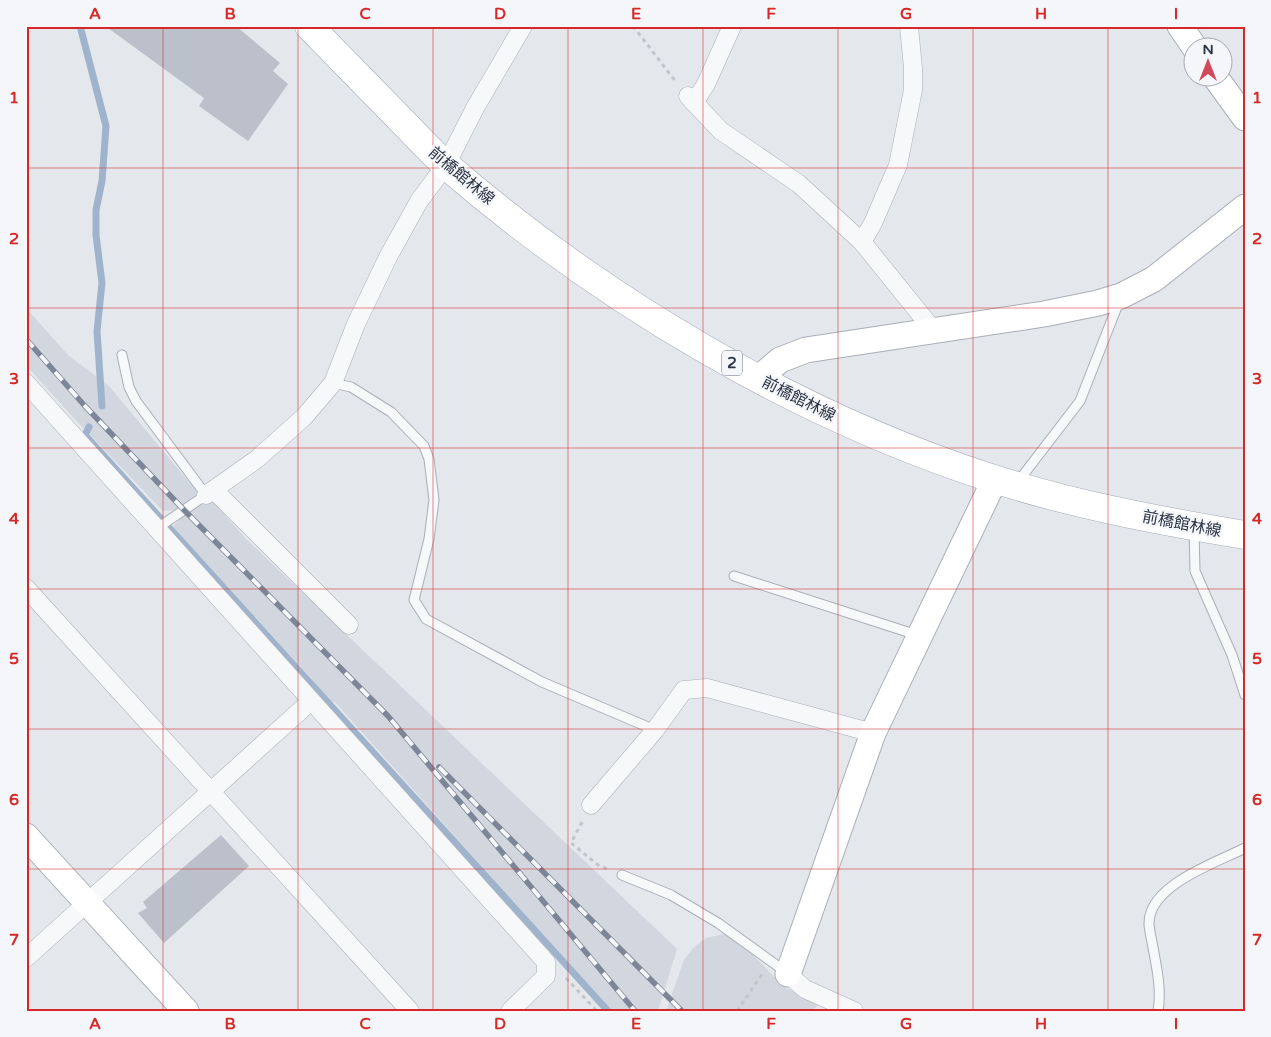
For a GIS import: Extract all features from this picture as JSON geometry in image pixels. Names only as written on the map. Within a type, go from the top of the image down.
[{"type":"main road","name":"前橋館林線","points":[[308,26],[446,165],[540,238],[644,312],[759,378],[840,419],[907,448],[1006,482],[1084,503],[1194,527],[1245,535]]},
{"type":"street","points":[[350,625],[210,493],[257,458],[304,417],[333,383],[356,324],[388,257],[419,202],[446,165],[475,108],[523,26]]},
{"type":"street","points":[[732,26],[706,84],[691,99],[721,131],[793,179],[862,242],[934,331]]},
{"type":"street","points":[[862,242],[873,223],[898,165],[912,90],[913,68],[909,26]]},
{"type":"street","points":[[1180,26],[1188,38]]},
{"type":"street","points":[[1223,88],[1245,118]]},
{"type":"street","points":[[759,378],[780,360],[806,350],[1044,314],[1098,303],[1121,296],[1154,279],[1245,207]]},
{"type":"street","points":[[26,383],[546,962],[546,976],[510,1011]]},
{"type":"street","points":[[854,1011],[805,989],[779,968],[873,733],[920,636],[1006,482]]},
{"type":"street","points":[[26,588],[410,1011]]},
{"type":"street","points":[[591,806],[655,730],[684,690],[707,688],[873,733]]},
{"type":"street","points":[[26,958],[311,702]]},
{"type":"street","points":[[26,836],[186,1011]]},
{"type":"lane","points":[[1006,482],[1080,401],[1121,296]]},
{"type":"lane","points":[[122,355],[129,387],[136,401],[210,493],[156,529]]},
{"type":"lane","points":[[333,383],[351,387],[391,412],[424,446],[429,459],[434,500],[429,539],[414,600],[426,619],[542,682],[655,730]]},
{"type":"lane","points":[[1194,527],[1195,571],[1232,655],[1245,696]]},
{"type":"lane","points":[[734,576],[920,636]]},
{"type":"lane","points":[[1158,1011],[1160,995],[1148,924],[1151,912],[1160,895],[1192,874],[1245,848]]},
{"type":"lane","points":[[622,875],[671,895],[687,904],[718,923],[779,968]]},
{"type":"path","points":[[633,26],[691,99]]},
{"type":"path","points":[[591,806],[571,843],[598,865],[622,875]]},
{"type":"path","points":[[546,962],[561,973],[597,1011]]},
{"type":"path","points":[[737,1011],[779,968]]},
{"type":"shaded area","points":[[26,308],[69,356],[109,386],[198,493],[176,510],[163,511],[72,416],[26,365]]},
{"type":"shaded area","points":[[210,498],[246,539],[677,949],[658,1011],[611,1011],[335,702],[325,703],[309,687],[313,680],[173,527],[182,517]]},
{"type":"shaded area","points":[[724,934],[754,956],[783,986],[818,1004],[813,1011],[666,1011],[684,960],[693,948],[706,938]]},
{"type":"building","points":[[109,26],[236,26],[280,63],[273,71],[288,84],[248,141],[199,106],[204,98],[108,28]]},
{"type":"building","points":[[221,835],[249,866],[164,943],[138,913],[147,908],[143,902]]},
{"type":"waterway","points":[[80,26],[106,126],[102,181],[96,210],[96,235],[102,283],[97,331],[102,406]]},
{"type":"waterway","points":[[89,427],[85,435],[608,1011]]},
{"type":"railway","points":[[26,339],[84,405],[184,510],[388,716],[635,1011]]},
{"type":"railway","points":[[439,767],[682,1011]]}]
